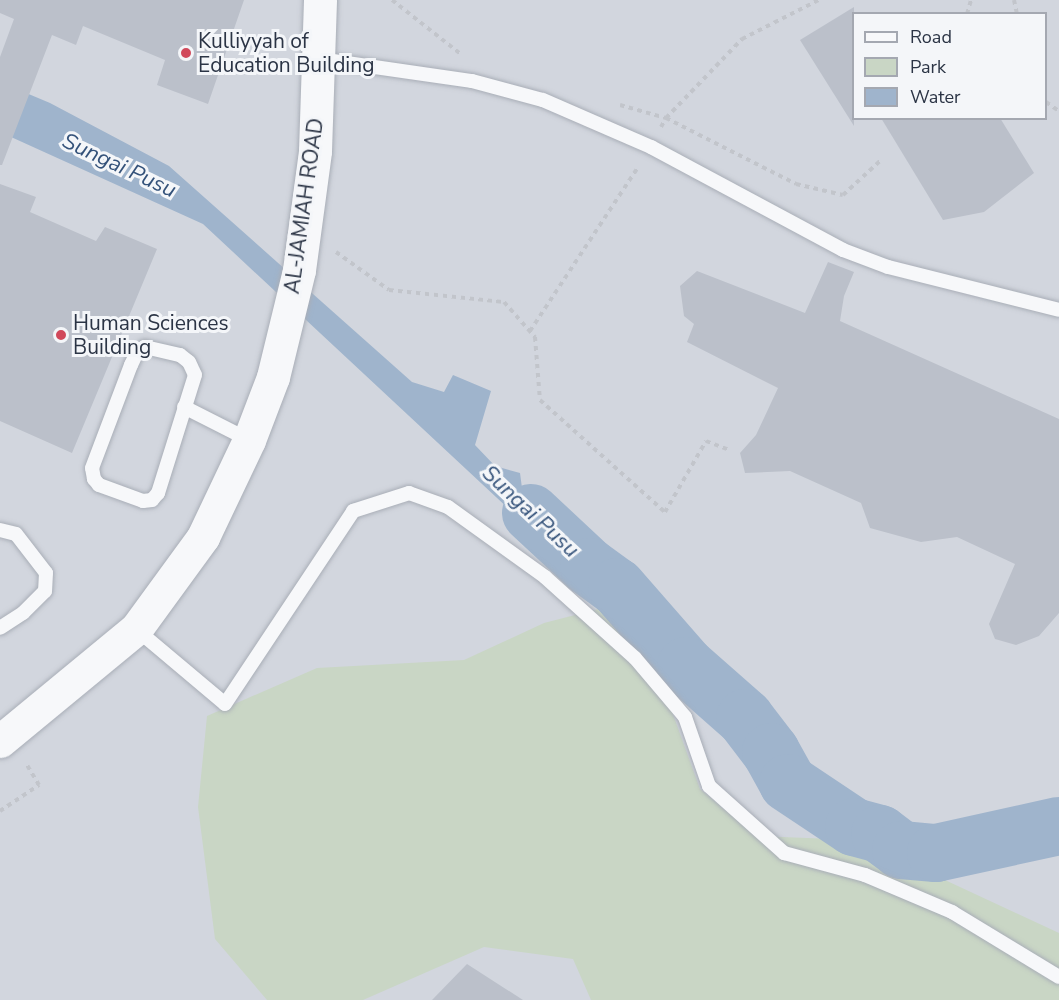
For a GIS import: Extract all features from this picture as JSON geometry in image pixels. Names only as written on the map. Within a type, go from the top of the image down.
[{"type":"street","name":"AL-JAMIAH ROAD","points":[[5,737],[136,628],[203,537],[249,440],[273,377],[300,270],[315,151],[320,59],[320,0]]},
{"type":"lane","points":[[320,59],[472,81],[532,97],[651,147],[843,250],[888,267],[1059,310]]},
{"type":"lane","points":[[152,346],[180,355],[189,362],[195,375],[184,407],[158,493],[152,500],[143,501],[99,485],[94,478],[92,468],[137,352],[152,346]]},
{"type":"lane","points":[[184,407],[249,440]]},
{"type":"lane","points":[[136,628],[225,704],[353,511],[409,493],[448,507],[545,577],[635,658],[685,717],[709,786],[784,853],[865,875],[952,912],[1059,977]]},
{"type":"lane","points":[[0,530],[16,534],[46,573],[45,591],[22,613],[0,628]]},
{"type":"path","points":[[530,331],[651,147],[666,118],[741,39],[819,0]]},
{"type":"path","points":[[334,251],[389,290],[504,302],[535,337],[540,400],[665,512],[706,441],[730,450]]},
{"type":"path","points":[[0,812],[39,785],[5,737]]},
{"type":"shaded area","points":[[0,0],[1059,0],[1059,1000],[0,1000]]},
{"type":"green space","points":[[606,607],[657,670],[700,789],[757,836],[859,840],[1059,933],[1059,1000],[591,1000],[573,959],[484,947],[363,1000],[267,1000],[215,939],[198,807],[207,716],[317,668],[464,660],[544,623]]},
{"type":"water","points":[[0,82],[50,103],[169,166],[412,382],[444,392],[453,375],[491,391],[475,445],[495,466],[520,473],[524,503],[594,555],[584,579],[203,224],[0,132]]},
{"type":"building","name":"Kulliyyah of Education Building","points":[[0,0],[244,0],[208,104],[157,85],[165,60],[83,26],[76,45],[52,35],[2,165],[0,165],[0,57],[14,19],[0,13]]},
{"type":"building","points":[[854,7],[854,12],[852,12],[852,120],[854,120],[854,126],[800,40]]},
{"type":"building","points":[[882,120],[1001,120],[1034,173],[984,212],[943,220]]},
{"type":"building","name":"Human Sciences Building","points":[[0,184],[36,197],[30,212],[96,241],[105,227],[157,249],[72,453],[0,421]]},
{"type":"building","points":[[828,262],[854,272],[844,296],[840,321],[1059,419],[1059,613],[1039,636],[1016,645],[995,639],[989,624],[1015,564],[957,537],[921,542],[870,528],[861,503],[790,471],[745,473],[740,453],[756,435],[778,388],[687,342],[694,324],[684,316],[680,286],[697,271],[805,313]]},
{"type":"building","points":[[467,964],[523,1000],[432,1000]]},
{"type":"waterway","name":"Sungai Pusu","points":[[531,513],[589,567],[617,587],[686,666],[745,718],[771,752],[788,783],[854,827],[880,834],[901,850],[936,853],[1059,826]]},
{"type":"place","name":"Kulliyyah of Education Building","points":[[186,53]]},
{"type":"place","name":"Human Sciences Building","points":[[61,335]]}]
